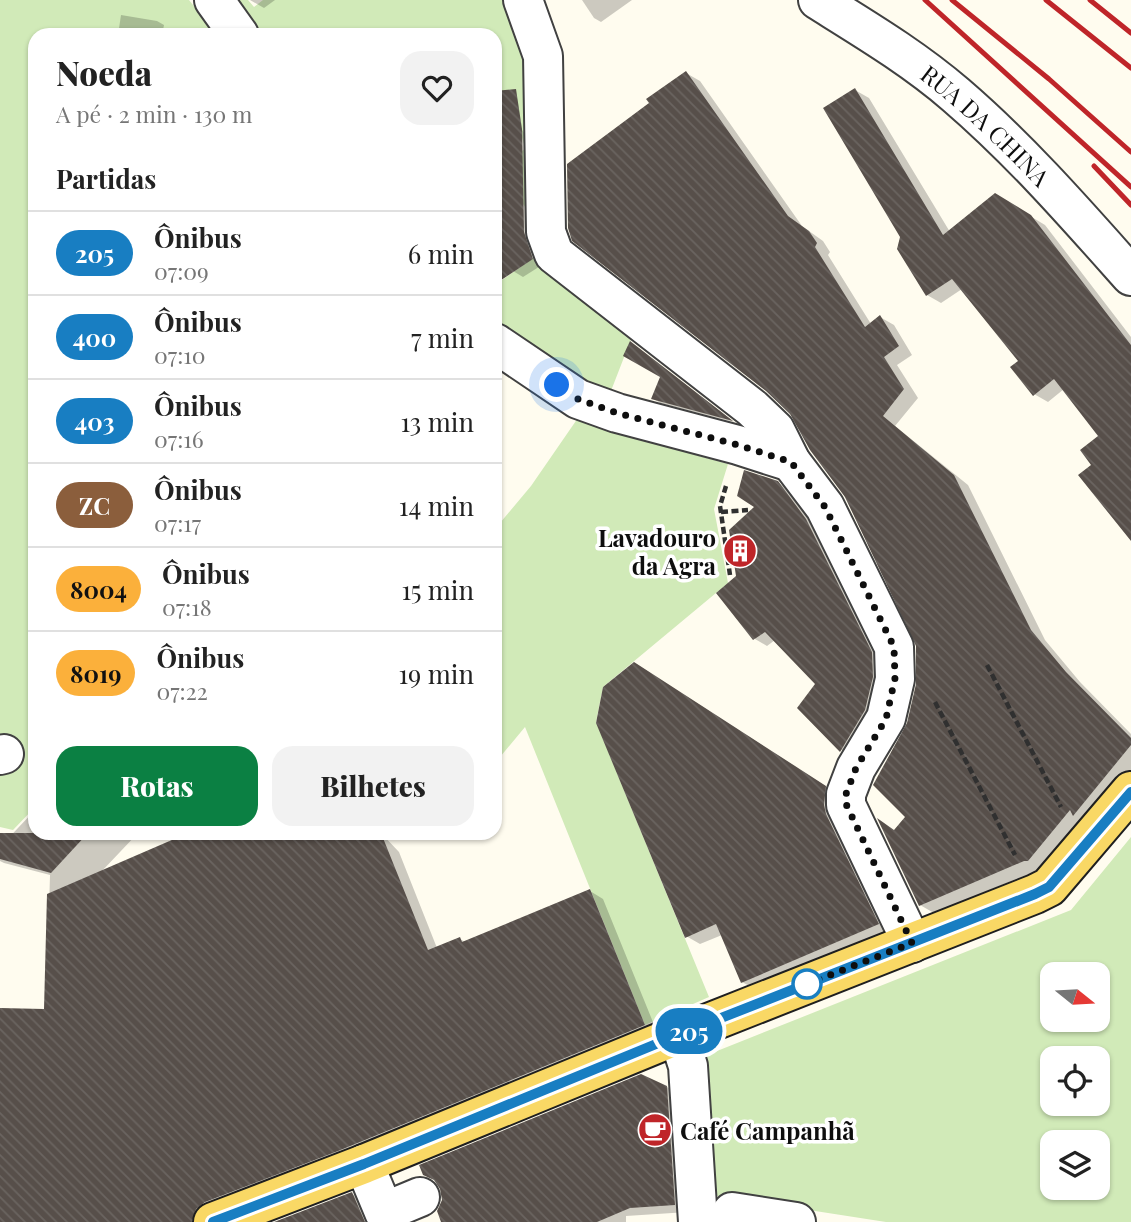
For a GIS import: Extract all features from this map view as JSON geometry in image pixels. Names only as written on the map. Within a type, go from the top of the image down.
[{"type":"main road","points":[[213,1222],[1035,894],[1049,887],[1131,791]]},
{"type":"street","points":[[214,0],[234,28]]},
{"type":"street","points":[[523,0],[543,56],[546,232],[554,254],[752,408],[775,430],[791,462],[825,507],[894,647],[895,678],[886,719],[856,768],[846,794],[846,804],[912,943]]},
{"type":"street","name":"RUA DA CHINA","points":[[818,0],[897,50],[956,95],[1039,173],[1131,276]]},
{"type":"street","points":[[502,348],[578,399],[617,413],[791,462]]},
{"type":"street","points":[[678,1035],[688,1066],[711,1213],[796,1222]]},
{"type":"street","points":[[364,1164],[384,1212],[420,1198]]},
{"type":"path","points":[[730,575],[720,506],[738,445]]},
{"type":"path","points":[[722,512],[748,510]]},
{"type":"path","points":[[986,665],[1082,849]]},
{"type":"path","points":[[935,701],[1035,894]]},
{"type":"green space","points":[[0,0],[189,0],[211,28],[28,28],[28,814],[13,830],[0,827]]},
{"type":"green space","points":[[230,0],[248,0],[254,7],[263,0],[514,0],[535,61],[535,220],[502,176],[502,164],[525,149],[514,123],[502,108],[502,28],[252,28]]},
{"type":"green space","points":[[538,255],[635,329],[609,396],[502,332],[502,280]]},
{"type":"green space","points":[[580,415],[625,435],[728,464],[714,509],[728,583],[603,687],[596,722],[709,997],[645,1025],[525,727],[502,755],[502,521],[531,486]]},
{"type":"green space","points":[[1131,837],[1131,1222],[886,1222],[711,1195],[707,1055],[1071,910]]},
{"type":"building","points":[[686,71],[788,216],[809,231],[817,243],[815,247],[865,327],[880,315],[899,346],[884,357],[904,389],[883,416],[954,475],[1031,630],[1066,672],[1131,738],[1131,745],[1073,816],[1070,810],[1028,861],[919,906],[877,818],[894,830],[905,817],[873,785],[907,723],[916,684],[916,646],[845,497],[810,450],[790,414],[766,391],[572,241],[568,228],[567,164],[649,103],[646,99]]},
{"type":"building","points":[[855,88],[943,235],[995,193],[1031,215],[1131,345],[1131,541],[1078,475],[1091,465],[1080,450],[1098,436],[1054,379],[1033,396],[1010,367],[1018,361],[952,279],[926,296],[897,249],[900,237],[823,108]]},
{"type":"building","points":[[516,89],[522,129],[524,232],[533,259],[502,279],[502,90]]},
{"type":"building","points":[[630,341],[733,421],[651,399],[660,377],[623,356]]},
{"type":"building","points":[[744,470],[778,481],[806,519],[872,652],[873,677],[865,710],[840,752],[797,708],[815,684],[765,632],[753,640],[716,593],[736,576],[729,530],[754,507],[737,496]]},
{"type":"building","points":[[634,662],[826,786],[826,814],[879,924],[741,983],[716,924],[685,938],[596,723],[603,687]]},
{"type":"building","points":[[0,833],[28,833],[28,840],[82,840],[51,873],[0,859]]},
{"type":"building","points":[[172,840],[384,840],[428,950],[460,937],[462,942],[590,889],[645,1025],[338,1151],[205,1202],[196,1209],[192,1222],[0,1222],[0,1008],[44,1009],[47,894]]},
{"type":"building","points":[[641,1074],[667,1086],[675,1205],[630,1208],[597,1222],[441,1222],[437,1211],[442,1200],[440,1189],[434,1180],[423,1175],[419,1165]]},
{"type":"building","points":[[352,1192],[365,1222],[274,1222]]},
{"type":"railway","points":[[925,0],[1131,187]]},
{"type":"railway","points":[[952,0],[1049,79],[1131,152]]},
{"type":"railway","points":[[1046,0],[1131,68]]},
{"type":"railway","points":[[1090,0],[1131,33]]},
{"type":"railway","points":[[1094,166],[1131,205]]},
{"type":"bus line","name":"205","points":[[213,1222],[1035,894],[1049,887],[1131,792]]},
{"type":"place","name":"Lavadouro da Agra","points":[[740,551]]},
{"type":"place","name":"Café Campanhã","points":[[655,1130]]},
{"type":"route","points":[[557,385],[578,399],[617,413],[791,462],[825,507],[894,647],[895,678],[886,719],[856,768],[846,794],[846,804],[912,943],[807,984]]}]
